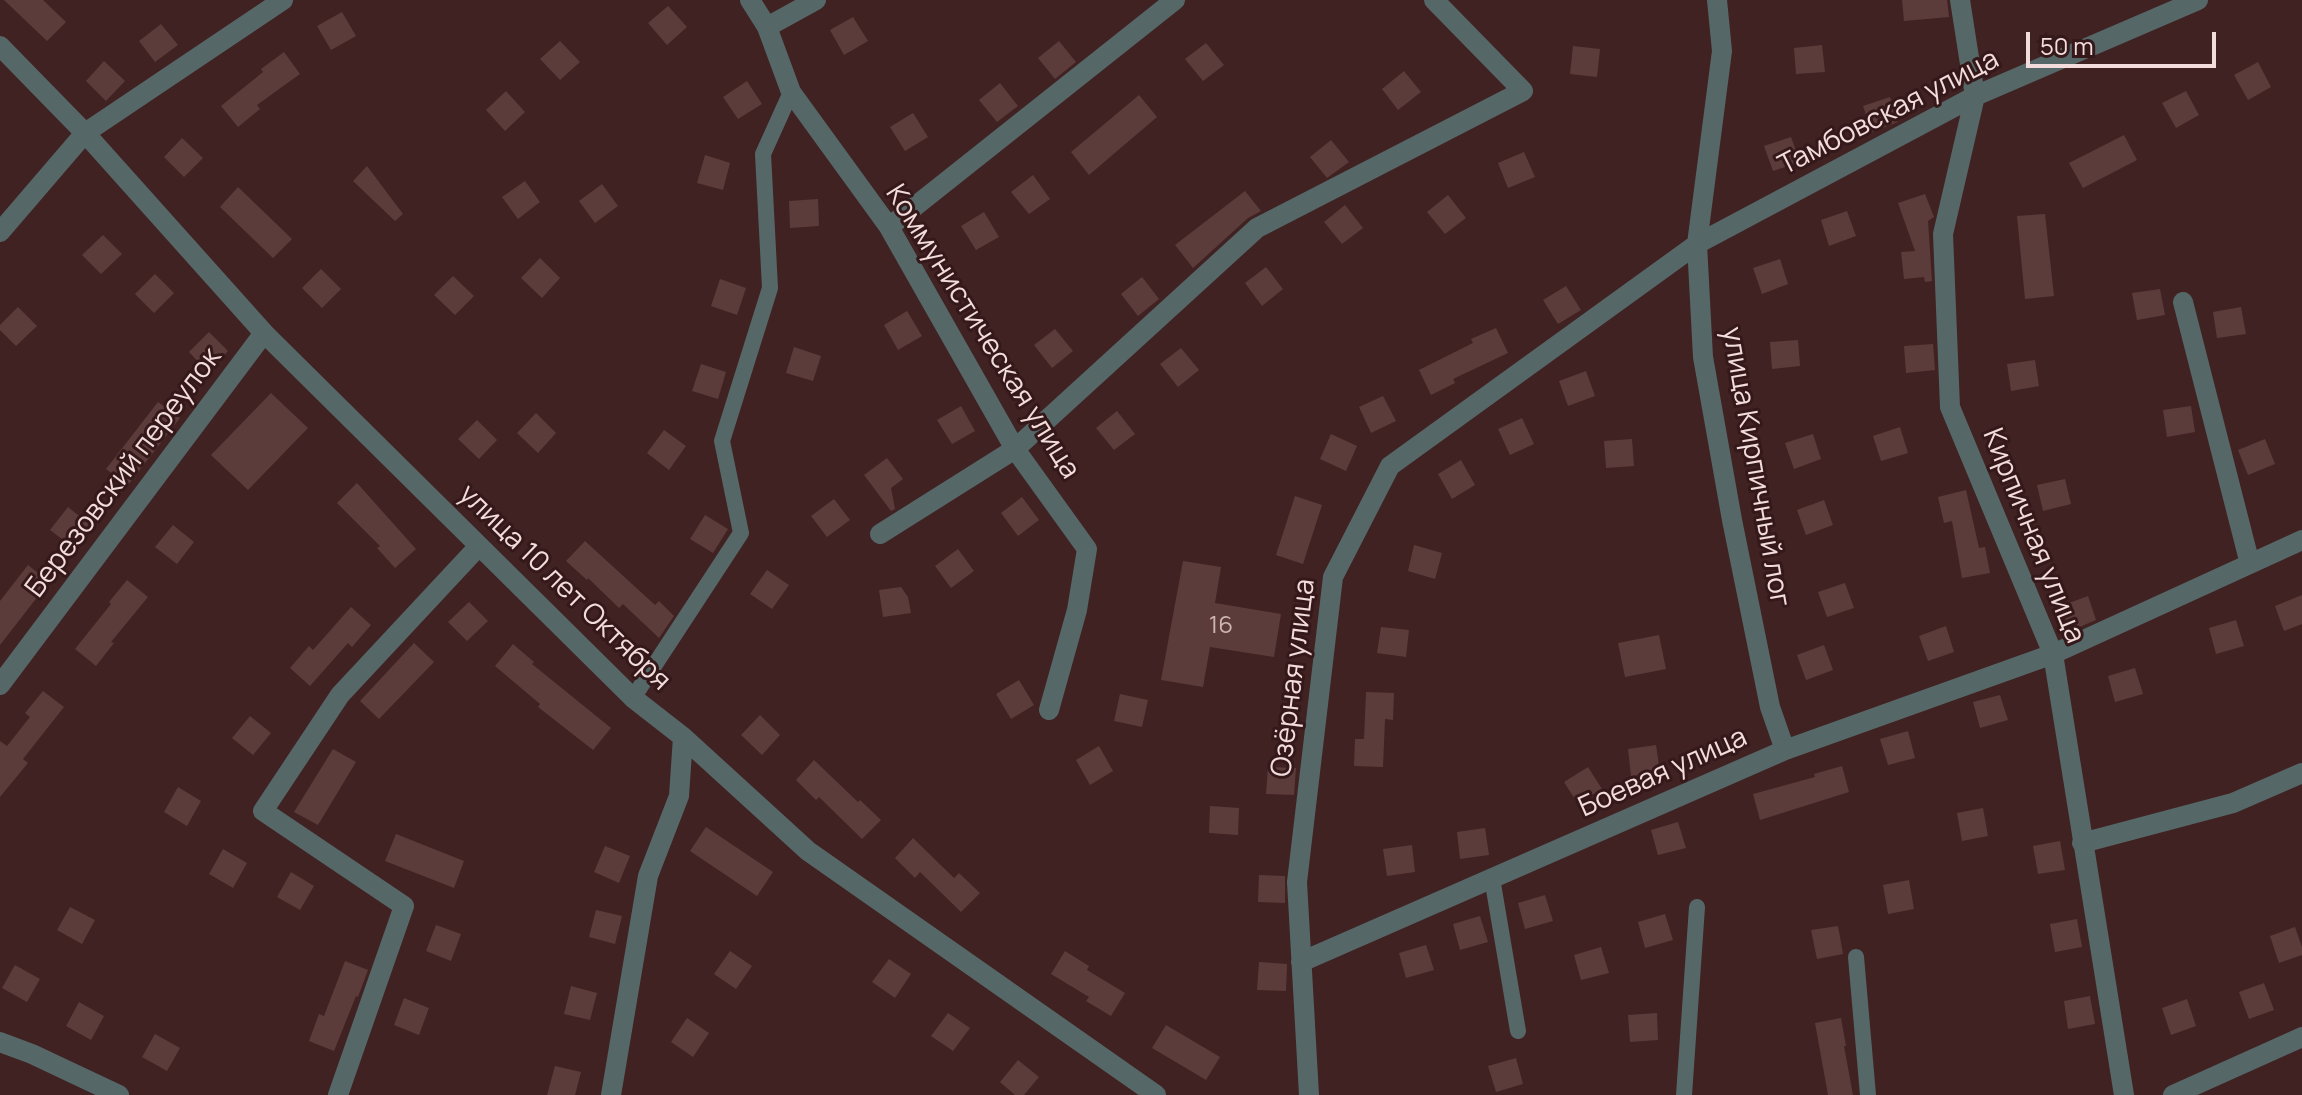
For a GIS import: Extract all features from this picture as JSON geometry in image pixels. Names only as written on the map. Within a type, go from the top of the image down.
[{"type":"street","points":[[0,232],[85,133],[283,0]]},
{"type":"street","name":"Коммунистическая улица","points":[[750,0],[767,27],[791,92],[889,227],[1015,449],[1087,549],[1077,610],[1049,710]]},
{"type":"street","points":[[767,27],[816,0]]},
{"type":"street","points":[[889,227],[1175,0]]},
{"type":"street","points":[[880,534],[1015,449],[1257,228],[1523,91],[1434,0]]},
{"type":"street","name":"улица Кирпичный лог","points":[[1717,0],[1722,51],[1697,244],[1703,357],[1770,707],[1785,750]]},
{"type":"street","name":"Кирпичная улица","points":[[1960,0],[1975,96],[1943,234],[1950,407],[2053,654],[2124,1095]]},
{"type":"street","name":"Тамбовская улица","points":[[1697,244],[1975,96],[2198,0]]},
{"type":"street","name":"улица 10 лет Октября","points":[[0,46],[85,133],[264,333],[633,698],[683,737],[808,851],[1156,1095]]},
{"type":"street","name":"Озёрная улица","points":[[1309,1095],[1297,882],[1333,577],[1390,466],[1697,244]]},
{"type":"street","points":[[2183,302],[2250,564]]},
{"type":"street","name":"Березовский переулок","points":[[0,685],[264,333]]},
{"type":"street","name":"Боевая улица","points":[[1301,962],[1785,750],[2053,654],[2302,540]]},
{"type":"street","points":[[338,1095],[404,906],[263,811],[340,695],[479,546]]},
{"type":"street","points":[[611,1095],[648,876],[679,796],[683,737]]},
{"type":"street","points":[[2082,843],[2233,803],[2302,773]]},
{"type":"street","points":[[2173,1095],[2302,1037]]},
{"type":"street","points":[[0,1042],[119,1095]]},
{"type":"lane","points":[[633,698],[741,533],[722,441],[770,288],[763,154],[791,92]]},
{"type":"lane","points":[[1492,878],[1518,1031]]},
{"type":"lane","points":[[1684,1095],[1697,907]]},
{"type":"lane","points":[[1856,957],[1868,1095]]},
{"type":"building","points":[[4,0],[43,0],[66,22],[47,41]]},
{"type":"building","points":[[1902,0],[1947,0],[1949,17],[1904,21]]},
{"type":"building","points":[[668,6],[687,27],[667,45],[648,23]]},
{"type":"building","points":[[342,12],[356,36],[331,50],[317,26]]},
{"type":"building","points":[[853,17],[868,41],[844,55],[830,30]]},
{"type":"building","points":[[161,24],[178,45],[155,62],[139,41]]},
{"type":"building","points":[[560,41],[580,62],[560,80],[540,59]]},
{"type":"building","points":[[1059,41],[1076,62],[1055,79],[1038,58]]},
{"type":"building","points":[[1206,43],[1224,65],[1203,81],[1185,59]]},
{"type":"building","points":[[1822,45],[1825,72],[1796,74],[1794,48]]},
{"type":"building","points":[[1573,46],[1600,49],[1597,77],[1570,74]]},
{"type":"building","points":[[284,52],[300,74],[257,105],[260,109],[238,127],[221,106]]},
{"type":"building","points":[[104,61],[125,81],[106,101],[86,81]]},
{"type":"building","points":[[2258,62],[2271,87],[2248,100],[2234,75]]},
{"type":"building","points":[[1404,71],[1421,92],[1398,110],[1382,89]]},
{"type":"building","points":[[747,81],[762,104],[738,119],[723,97]]},
{"type":"building","points":[[1000,83],[1018,106],[997,122],[979,100]]},
{"type":"building","points":[[506,91],[525,112],[505,131],[486,110]]},
{"type":"building","points":[[2186,91],[2199,115],[2176,128],[2162,103]]},
{"type":"building","points":[[1139,95],[1157,117],[1089,175],[1071,152]]},
{"type":"building","points":[[1890,97],[1898,122],[1872,132],[1863,106]]},
{"type":"building","points":[[913,113],[928,137],[905,151],[890,127]]},
{"type":"building","points":[[2124,135],[2137,160],[2083,188],[2069,163]]},
{"type":"building","points":[[1791,137],[1800,162],[1773,171],[1764,146]]},
{"type":"building","points":[[182,138],[203,158],[184,177],[164,157]]},
{"type":"building","points":[[1331,140],[1349,162],[1327,178],[1310,157]]},
{"type":"building","points":[[1524,152],[1535,177],[1508,188],[1498,163]]},
{"type":"building","points":[[705,155],[730,163],[723,190],[697,183]]},
{"type":"building","points":[[367,166],[403,214],[395,221],[353,181]]},
{"type":"building","points":[[1033,175],[1050,199],[1029,214],[1011,192]]},
{"type":"building","points":[[525,181],[540,202],[518,219],[502,197]]},
{"type":"building","points":[[602,184],[618,206],[595,223],[579,201]]},
{"type":"building","points":[[238,187],[292,239],[273,258],[220,207]]},
{"type":"building","points":[[1245,191],[1261,211],[1248,218],[1193,268],[1175,245]]},
{"type":"building","points":[[1925,194],[1934,217],[1928,221],[1932,281],[1925,282],[1924,277],[1904,279],[1901,252],[1915,251],[1898,203]]},
{"type":"building","points":[[1448,195],[1466,218],[1445,234],[1427,212]]},
{"type":"building","points":[[818,199],[819,226],[790,228],[789,201]]},
{"type":"building","points":[[1345,205],[1363,228],[1342,244],[1324,222]]},
{"type":"building","points":[[1847,211],[1856,236],[1829,246],[1821,220]]},
{"type":"building","points":[[984,212],[999,237],[976,250],[961,226]]},
{"type":"building","points":[[2045,214],[2054,296],[2025,299],[2017,216]]},
{"type":"building","points":[[103,235],[122,254],[101,274],[82,255]]},
{"type":"building","points":[[540,258],[560,278],[542,298],[521,278]]},
{"type":"building","points":[[1780,259],[1788,284],[1762,294],[1753,268]]},
{"type":"building","points":[[1266,267],[1283,289],[1262,306],[1245,283]]},
{"type":"building","points":[[321,269],[341,289],[322,308],[302,288]]},
{"type":"building","points":[[155,274],[174,293],[154,313],[135,294]]},
{"type":"building","points":[[453,276],[474,296],[455,315],[434,295]]},
{"type":"building","points":[[1142,277],[1159,299],[1138,316],[1121,294]]},
{"type":"building","points":[[720,279],[746,288],[737,315],[711,306]]},
{"type":"building","points":[[1566,286],[1581,310],[1558,324],[1543,300]]},
{"type":"building","points":[[2160,289],[2165,315],[2137,320],[2132,293]]},
{"type":"building","points":[[18,307],[37,326],[16,346],[0,330],[0,325]]},
{"type":"building","points":[[2241,307],[2246,334],[2217,338],[2213,312]]},
{"type":"building","points":[[907,311],[922,336],[898,350],[884,325]]},
{"type":"building","points":[[1496,328],[1508,353],[1453,379],[1455,383],[1431,395],[1419,370]]},
{"type":"building","points":[[1055,329],[1073,351],[1052,368],[1034,345]]},
{"type":"building","points":[[209,332],[228,351],[208,372],[189,352]]},
{"type":"building","points":[[1798,340],[1800,366],[1772,369],[1770,342]]},
{"type":"building","points":[[1933,344],[1935,370],[1906,373],[1904,346]]},
{"type":"building","points":[[794,347],[821,356],[813,381],[786,373]]},
{"type":"building","points":[[1181,348],[1199,370],[1178,387],[1160,364]]},
{"type":"building","points":[[2035,360],[2039,386],[2011,391],[2007,364]]},
{"type":"building","points":[[701,364],[726,372],[718,399],[692,391]]},
{"type":"building","points":[[1586,371],[1595,396],[1568,406],[1559,381]]},
{"type":"building","points":[[271,393],[308,428],[248,490],[211,455]]},
{"type":"building","points":[[1383,396],[1396,421],[1371,433],[1359,407]]},
{"type":"building","points":[[158,402],[180,418],[128,485],[106,469]]},
{"type":"building","points":[[961,406],[975,431],[952,444],[937,420]]},
{"type":"building","points":[[2191,406],[2195,432],[2167,437],[2163,410]]},
{"type":"building","points":[[1117,411],[1135,434],[1114,450],[1096,428]]},
{"type":"building","points":[[536,413],[556,433],[538,453],[517,433]]},
{"type":"building","points":[[1522,418],[1534,444],[1510,455],[1498,429]]},
{"type":"building","points":[[477,420],[497,440],[479,459],[458,439]]},
{"type":"building","points":[[1900,427],[1908,453],[1881,461],[1873,436]]},
{"type":"building","points":[[664,430],[686,446],[669,470],[647,453]]},
{"type":"building","points":[[1331,434],[1357,446],[1346,471],[1320,459]]},
{"type":"building","points":[[1813,434],[1821,459],[1794,469],[1785,443]]},
{"type":"building","points":[[1632,439],[1634,466],[1606,468],[1604,441]]},
{"type":"building","points":[[2265,439],[2275,464],[2248,475],[2238,450]]},
{"type":"building","points":[[887,458],[903,479],[891,488],[895,509],[891,511],[864,475]]},
{"type":"building","points":[[1461,460],[1475,485],[1452,499],[1438,474]]},
{"type":"building","points":[[2065,479],[2071,504],[2043,511],[2037,485]]},
{"type":"building","points":[[357,483],[416,549],[395,568],[377,548],[380,546],[337,503]]},
{"type":"building","points":[[1966,490],[1979,548],[1985,547],[1990,573],[1962,578],[1952,521],[1944,523],[1938,497]]},
{"type":"building","points":[[1295,496],[1322,505],[1303,564],[1276,555]]},
{"type":"building","points":[[1022,497],[1039,520],[1018,536],[1001,513]]},
{"type":"building","points":[[834,499],[850,520],[827,537],[811,516]]},
{"type":"building","points":[[1824,500],[1833,525],[1806,535],[1797,510]]},
{"type":"building","points":[[68,507],[89,524],[71,546],[50,530]]},
{"type":"building","points":[[705,515],[728,529],[713,553],[690,539]]},
{"type":"building","points":[[173,525],[194,542],[177,564],[155,547]]},
{"type":"building","points":[[585,541],[655,605],[659,601],[674,616],[659,638],[623,604],[619,608],[566,561]]},
{"type":"building","points":[[1414,545],[1442,553],[1435,579],[1408,571]]},
{"type":"building","points":[[958,549],[974,571],[951,588],[935,566]]},
{"type":"building","points":[[1183,561],[1221,567],[1215,603],[1281,614],[1274,657],[1210,647],[1203,687],[1161,680]]},
{"type":"building","points":[[28,565],[49,582],[0,645],[0,601]]},
{"type":"building","points":[[767,570],[789,585],[772,609],[750,594]]},
{"type":"building","points":[[127,580],[148,597],[111,642],[114,643],[96,666],[75,649]]},
{"type":"building","points":[[1845,583],[1854,608],[1827,617],[1818,592]]},
{"type":"building","points":[[901,587],[908,597],[911,613],[883,617],[879,590]]},
{"type":"building","points":[[2302,595],[2302,624],[2284,631],[2275,606]]},
{"type":"building","points":[[2088,596],[2096,620],[2070,631],[2061,606]]},
{"type":"building","points":[[469,602],[488,621],[467,641],[448,622]]},
{"type":"building","points":[[351,607],[371,625],[352,647],[348,643],[310,686],[290,668],[309,646],[313,650]]},
{"type":"building","points":[[2236,620],[2244,646],[2216,654],[2209,628]]},
{"type":"building","points":[[1946,626],[1954,652],[1928,661],[1919,636]]},
{"type":"building","points":[[1381,627],[1409,630],[1406,657],[1377,653]]},
{"type":"building","points":[[1659,635],[1666,669],[1625,677],[1618,643]]},
{"type":"building","points":[[414,643],[434,662],[379,719],[360,701]]},
{"type":"building","points":[[513,644],[534,662],[532,664],[611,728],[593,750],[538,707],[540,704],[495,666]]},
{"type":"building","points":[[1824,645],[1833,670],[1806,680],[1797,655]]},
{"type":"building","points":[[2135,668],[2143,694],[2115,702],[2108,676]]},
{"type":"building","points":[[1019,680],[1034,705],[1011,719],[996,694]]},
{"type":"building","points":[[43,691],[64,707],[23,759],[28,763],[0,797],[0,741],[7,746],[30,717],[25,713]]},
{"type":"building","points":[[1366,692],[1394,693],[1393,720],[1385,719],[1383,767],[1354,766],[1355,739],[1364,739]]},
{"type":"building","points":[[1120,694],[1148,700],[1142,727],[1114,721]]},
{"type":"building","points":[[2000,695],[2008,720],[1980,728],[1973,702]]},
{"type":"building","points":[[760,715],[780,735],[762,755],[741,735]]},
{"type":"building","points":[[250,716],[271,733],[253,755],[232,738]]},
{"type":"building","points":[[1908,731],[1915,758],[1888,765],[1880,739]]},
{"type":"building","points":[[1656,745],[1660,772],[1631,776],[1628,749]]},
{"type":"building","points":[[1099,746],[1113,771],[1090,785],[1076,760]]},
{"type":"building","points":[[333,749],[356,762],[318,825],[294,812]]},
{"type":"building","points":[[814,760],[881,820],[862,839],[819,797],[816,800],[796,780]]},
{"type":"building","points":[[1842,766],[1849,792],[1760,820],[1753,794]]},
{"type":"building","points":[[1268,767],[1296,768],[1294,795],[1266,794]]},
{"type":"building","points":[[1588,767],[1602,789],[1578,804],[1564,782]]},
{"type":"building","points":[[178,787],[201,801],[187,826],[164,812]]},
{"type":"building","points":[[1210,806],[1239,808],[1238,835],[1209,833]]},
{"type":"building","points":[[1983,808],[1988,836],[1962,841],[1957,813]]},
{"type":"building","points":[[1678,822],[1686,848],[1658,855],[1651,830]]},
{"type":"building","points":[[706,827],[773,872],[757,896],[690,851]]},
{"type":"building","points":[[1485,828],[1489,855],[1460,859],[1457,832]]},
{"type":"building","points":[[396,834],[464,861],[454,888],[385,861]]},
{"type":"building","points":[[913,838],[954,878],[959,873],[980,893],[961,912],[920,872],[915,878],[895,858]]},
{"type":"building","points":[[2060,841],[2065,870],[2038,874],[2033,846]]},
{"type":"building","points":[[1412,845],[1415,872],[1387,876],[1383,849]]},
{"type":"building","points":[[605,846],[630,856],[619,883],[594,872]]},
{"type":"building","points":[[223,849],[247,863],[233,888],[209,874]]},
{"type":"building","points":[[291,872],[314,886],[300,910],[277,897]]},
{"type":"building","points":[[1259,875],[1285,876],[1285,903],[1258,902]]},
{"type":"building","points":[[1909,880],[1914,909],[1888,914],[1883,885]]},
{"type":"building","points":[[1545,895],[1553,921],[1525,929],[1518,903]]},
{"type":"building","points":[[70,907],[95,920],[82,944],[57,930]]},
{"type":"building","points":[[596,910],[622,916],[615,944],[589,937]]},
{"type":"building","points":[[1665,914],[1673,940],[1645,948],[1638,922]]},
{"type":"building","points":[[1480,916],[1488,942],[1460,950],[1453,924]]},
{"type":"building","points":[[2077,919],[2082,947],[2055,952],[2050,924]]},
{"type":"building","points":[[436,925],[461,934],[451,961],[426,951]]},
{"type":"building","points":[[1838,926],[1843,954],[1817,959],[1811,930]]},
{"type":"building","points":[[2295,927],[2302,955],[2279,963],[2270,936]]},
{"type":"building","points":[[1426,945],[1434,970],[1406,978],[1399,953]]},
{"type":"building","points":[[1601,947],[1609,973],[1581,980],[1574,955]]},
{"type":"building","points":[[730,951],[752,966],[736,989],[714,974]]},
{"type":"building","points":[[1065,951],[1089,966],[1087,970],[1125,993],[1111,1016],[1086,1001],[1089,997],[1051,974]]},
{"type":"building","points":[[889,959],[911,974],[895,998],[872,982]]},
{"type":"building","points":[[345,961],[368,970],[334,1051],[309,1041],[319,1014],[324,1016]]},
{"type":"building","points":[[1259,962],[1287,964],[1286,991],[1257,990]]},
{"type":"building","points":[[15,965],[40,979],[27,1002],[2,988]]},
{"type":"building","points":[[2264,983],[2274,1010],[2249,1019],[2239,992]]},
{"type":"building","points":[[571,986],[597,993],[590,1020],[564,1014]]},
{"type":"building","points":[[2090,996],[2095,1024],[2068,1029],[2064,1001]]},
{"type":"building","points":[[404,998],[429,1008],[419,1035],[394,1025]]},
{"type":"building","points":[[2187,999],[2196,1026],[2171,1035],[2162,1008]]},
{"type":"building","points":[[79,1002],[104,1016],[91,1040],[66,1026]]},
{"type":"building","points":[[948,1013],[970,1028],[953,1051],[931,1036]]},
{"type":"building","points":[[1657,1013],[1658,1040],[1630,1042],[1628,1015]]},
{"type":"building","points":[[687,1018],[709,1033],[693,1057],[671,1042]]},
{"type":"building","points":[[1841,1018],[1853,1095],[1828,1095],[1815,1023]]},
{"type":"building","points":[[1166,1025],[1220,1057],[1206,1080],[1152,1048]]},
{"type":"building","points":[[155,1034],[180,1048],[167,1071],[142,1057]]},
{"type":"building","points":[[1516,1058],[1523,1084],[1496,1092],[1488,1066]]},
{"type":"building","points":[[1018,1060],[1039,1077],[1024,1095],[1015,1095],[1000,1082]]},
{"type":"building","points":[[555,1066],[581,1072],[575,1095],[547,1095]]}]
